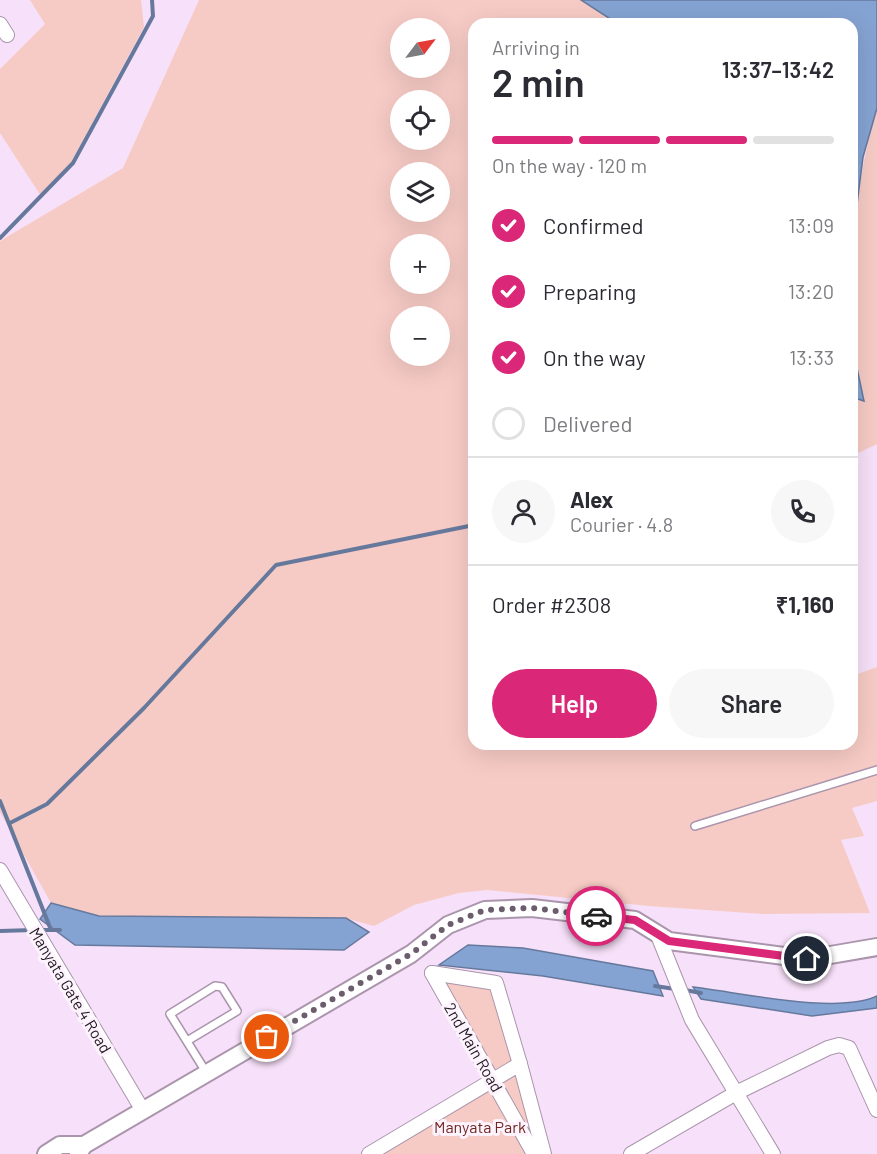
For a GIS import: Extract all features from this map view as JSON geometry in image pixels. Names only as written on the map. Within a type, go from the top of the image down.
[{"type":"street","name":"Manyata Gate 4 Road","points":[[0,870],[142,1109]]},
{"type":"street","points":[[56,1152],[81,1149],[142,1109],[426,944],[448,925],[485,910],[532,908],[635,920],[669,941],[807,959],[877,947]]},
{"type":"street","points":[[657,933],[692,1020],[773,1154]]},
{"type":"street","name":"2nd Main Road","points":[[520,1064],[496,983],[432,973],[534,1154]]},
{"type":"street","points":[[631,1154],[736,1093],[839,1045],[849,1048],[877,1110]]},
{"type":"street","points":[[369,1154],[520,1064],[544,1154]]},
{"type":"lane","points":[[695,826],[877,771]]},
{"type":"lane","points":[[187,1041],[237,1011],[222,987],[216,986],[170,1014],[206,1072]]},
{"type":"green space","points":[[30,0],[141,0],[144,27],[70,164],[41,196],[0,133],[0,69],[45,24]]},
{"type":"green space","points":[[199,0],[581,0],[609,18],[468,18],[468,750],[858,750],[858,674],[877,667],[877,801],[852,808],[864,836],[841,840],[870,913],[763,914],[649,906],[487,890],[459,893],[414,905],[374,926],[345,918],[99,916],[51,903],[0,812],[0,241],[123,168]]},
{"type":"green space","points":[[877,108],[877,444],[858,453],[858,399],[863,401],[858,370],[858,198]]},
{"type":"green space","points":[[445,982],[491,990],[513,1062],[496,1072]]},
{"type":"green space","points":[[518,1070],[541,1154],[498,1082]]},
{"type":"green space","name":"Manyata Park","points":[[492,1087],[527,1154],[380,1154]]},
{"type":"water","points":[[581,0],[877,0],[877,108],[863,157],[858,197],[858,18],[609,18]]},
{"type":"water","points":[[858,373],[864,401],[858,399]]},
{"type":"water","points":[[51,903],[99,916],[346,918],[369,932],[344,950],[75,945],[40,919]]},
{"type":"water","points":[[468,945],[523,948],[653,971],[663,996],[543,976],[439,965]]},
{"type":"water","points":[[693,987],[814,1003],[860,1001],[877,996],[877,1008],[812,1016],[701,999]]},
{"type":"waterway","points":[[0,238],[73,163],[153,16],[152,0]]},
{"type":"waterway","points":[[10,823],[47,804],[144,708],[276,565],[468,526]]},
{"type":"waterway","points":[[0,801],[51,930]]},
{"type":"waterway","points":[[0,931],[33,930]]},
{"type":"waterway","points":[[41,930],[60,930]]},
{"type":"waterway","points":[[655,986],[675,989]]},
{"type":"waterway","points":[[685,990],[701,993]]},
{"type":"way so far","points":[[267,1037],[411,954],[448,925],[485,910],[532,908],[596,916]]},
{"type":"route","points":[[596,916],[635,920],[669,941],[807,959]]}]
